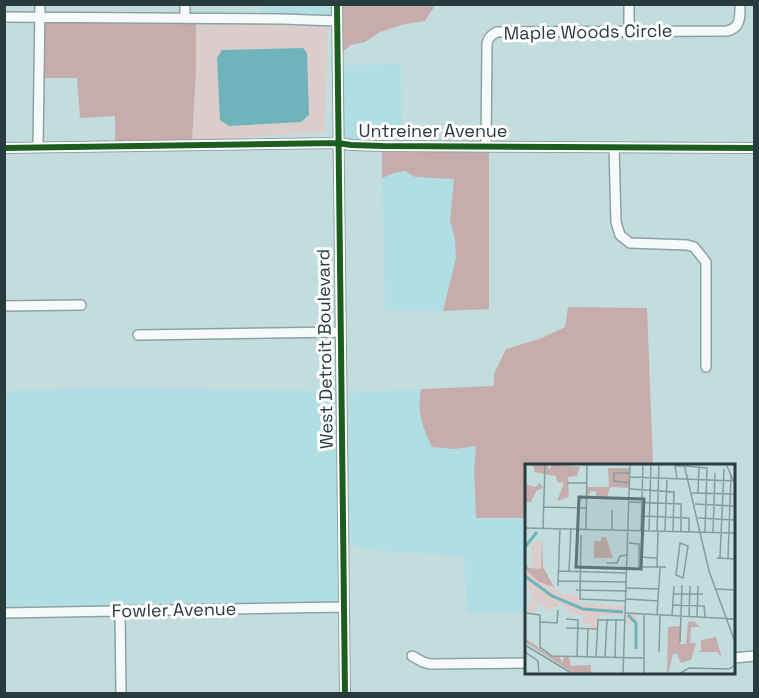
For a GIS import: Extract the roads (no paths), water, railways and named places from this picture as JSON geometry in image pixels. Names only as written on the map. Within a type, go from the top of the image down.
[{"type":"street","points":[[38,147],[40,4]]},
{"type":"street","points":[[185,4],[185,18]]},
{"type":"street","name":"West Detroit Boulevard","points":[[337,4],[345,693]]},
{"type":"street","points":[[629,4],[629,31]]},
{"type":"street","name":"Maple Woods Circle","points":[[486,146],[487,44],[489,37],[493,34],[497,32],[730,31],[740,20],[740,4]]},
{"type":"street","points":[[4,17],[337,21]]},
{"type":"street","name":"Untreiner Avenue","points":[[4,148],[338,143],[351,145],[754,148]]},
{"type":"street","points":[[614,147],[616,222],[620,235],[630,243],[687,244],[694,247],[706,262],[706,368]]},
{"type":"street","points":[[4,306],[81,305]]},
{"type":"street","points":[[138,335],[340,332]]},
{"type":"street","name":"Fowler Avenue","points":[[4,613],[344,607]]},
{"type":"street","points":[[120,611],[121,693]]},
{"type":"street","points":[[412,656],[423,663],[430,664],[525,663]]},
{"type":"street","points":[[735,658],[754,656]]}]
